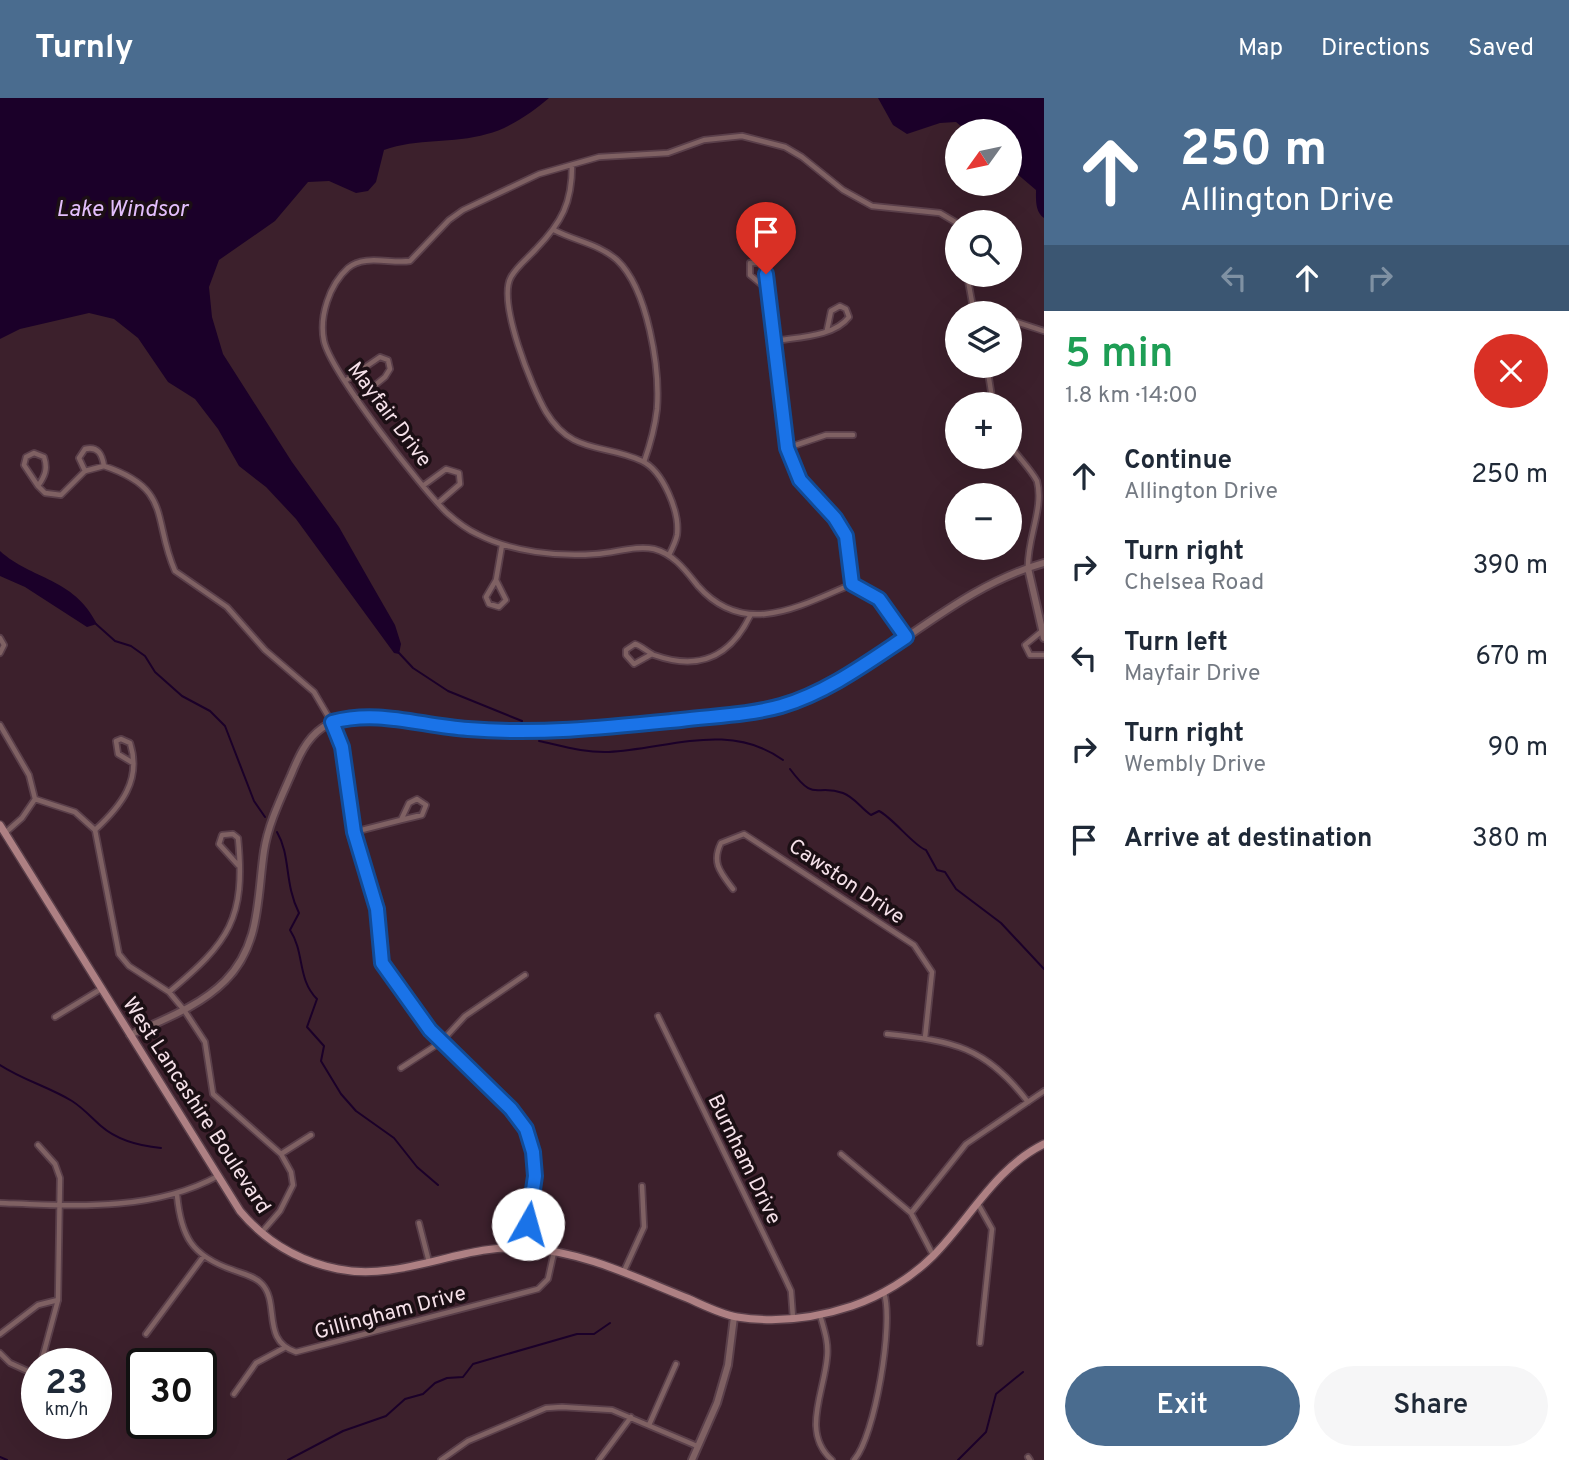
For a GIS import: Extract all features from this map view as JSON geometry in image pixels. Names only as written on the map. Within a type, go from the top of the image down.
[{"type":"main road","name":"West Lancashire Boulevard","points":[[2,828],[240,1211],[261,1234],[300,1258],[349,1271],[395,1269],[493,1250],[525,1248],[583,1256],[734,1317],[793,1318],[820,1314],[853,1305],[884,1292],[933,1256],[1005,1171],[1044,1144]]},
{"type":"street","name":"Mayfair Drive","points":[[669,555],[652,548],[569,554],[502,545],[460,525],[424,486],[330,360],[322,327],[325,307],[348,268],[367,261],[410,261],[449,220],[463,210],[539,174],[599,157],[668,153],[704,140],[742,136],[785,147],[803,157],[843,190],[872,206],[940,213],[945,216]]},
{"type":"street","points":[[572,165],[569,202],[554,230],[517,269],[506,288],[508,306],[535,391],[556,427],[566,437],[581,445],[644,461],[656,473],[676,516],[677,535],[669,555],[714,603],[750,616],[805,605],[852,584]]},
{"type":"street","points":[[554,230],[606,251],[620,263],[642,301],[656,381],[657,409],[644,461]]},
{"type":"street","points":[[768,290],[750,275],[750,263],[754,261],[763,266],[768,290],[787,448],[800,480],[835,518],[846,536],[852,584]]},
{"type":"street","points":[[775,341],[827,330],[845,323],[849,317],[846,309],[840,306],[831,311],[827,330]]},
{"type":"street","points":[[1022,324],[1044,331]]},
{"type":"street","points":[[345,381],[380,357],[388,360],[390,369],[385,377],[358,398]]},
{"type":"street","points":[[787,448],[826,435],[853,435]]},
{"type":"street","points":[[85,471],[79,458],[85,449],[95,449],[102,454],[104,466]]},
{"type":"street","points":[[38,486],[47,465],[44,457],[34,453],[26,457],[24,465],[38,486],[45,493],[61,495],[85,471],[104,466],[122,472],[138,482],[156,501],[175,571],[227,607],[265,650],[314,692],[332,722],[342,747],[354,832],[377,909],[382,963],[441,1042],[480,1077],[526,1129],[533,1152],[535,1176],[525,1248]]},
{"type":"street","points":[[1022,461],[1038,482],[1042,509],[1027,553],[1043,634],[1025,645],[1030,655],[1044,655]]},
{"type":"street","points":[[424,486],[446,469],[459,473],[460,484],[438,503]]},
{"type":"street","points":[[1038,482],[1044,480]]},
{"type":"street","points":[[496,580],[506,600],[499,607],[489,604],[486,597],[496,580],[502,545]]},
{"type":"street","points":[[130,1035],[184,1010],[226,981],[242,960],[254,933],[264,850],[273,817],[309,738],[332,722],[355,715],[380,716],[467,729],[545,730],[745,713],[782,706],[820,690],[976,591],[1028,568],[1044,564]]},
{"type":"street","points":[[852,584],[879,599],[906,637]]},
{"type":"street","points":[[652,654],[634,664],[626,655],[626,650],[635,644],[652,654],[683,660],[722,653],[738,640],[750,616]]},
{"type":"street","points":[[0,638],[4,645],[0,653]]},
{"type":"street","points":[[0,725],[29,775],[34,799],[22,818],[2,828]]},
{"type":"street","points":[[95,830],[113,813],[126,795],[132,780],[133,763],[130,743],[121,739],[116,741],[118,754],[133,763]]},
{"type":"street","points":[[34,799],[75,812],[95,830],[119,954],[129,966],[169,992],[184,1010],[205,1042],[213,1094],[281,1154],[291,1172],[293,1185],[280,1212],[261,1234]]},
{"type":"street","points":[[354,832],[422,815],[424,802],[412,800],[401,820]]},
{"type":"street","points":[[169,992],[209,959],[226,936],[234,913],[238,865],[238,838],[233,834],[222,835],[219,844],[231,861],[238,865]]},
{"type":"street","name":"Cawston Drive","points":[[733,889],[717,867],[715,855],[721,844],[744,834],[914,945],[932,972],[925,1038]]},
{"type":"street","points":[[401,1068],[441,1042],[465,1016],[525,975]]},
{"type":"street","points":[[55,1017],[101,989]]},
{"type":"street","name":"Burnham Drive","points":[[658,1016],[791,1291],[793,1318]]},
{"type":"street","points":[[887,1034],[925,1038],[975,1051],[1013,1083],[1027,1102]]},
{"type":"street","points":[[911,1213],[966,1144],[1044,1091]]},
{"type":"street","points":[[281,1154],[311,1135]]},
{"type":"street","points":[[38,1144],[59,1171],[58,1300],[45,1348]]},
{"type":"street","points":[[841,1154],[911,1213],[933,1256]]},
{"type":"street","points":[[0,1203],[107,1205],[177,1195],[218,1176]]},
{"type":"street","points":[[624,1271],[644,1227],[646,1210],[642,1186]]},
{"type":"street","points":[[177,1195],[183,1231],[203,1257],[253,1277],[263,1285],[274,1327],[284,1348],[256,1363],[234,1394]]},
{"type":"street","points":[[978,1204],[992,1229],[980,1343]]},
{"type":"street","points":[[419,1223],[429,1263]]},
{"type":"street","name":"Gillingham Drive","points":[[284,1348],[296,1352],[310,1350],[538,1289],[552,1272],[554,1252]]},
{"type":"street","points":[[146,1335],[203,1257]]},
{"type":"street","points":[[854,1460],[866,1443],[875,1411],[888,1304],[884,1292]]},
{"type":"street","points":[[0,1334],[38,1305],[58,1300]]},
{"type":"street","points":[[820,1314],[828,1354],[814,1426],[822,1451],[832,1460]]},
{"type":"street","points":[[692,1460],[717,1403],[728,1365],[734,1317]]},
{"type":"street","points":[[0,1353],[21,1368]]},
{"type":"street","points":[[649,1425],[676,1364]]},
{"type":"street","points":[[441,1460],[468,1441],[546,1408],[601,1408],[631,1417],[697,1446]]},
{"type":"street","points":[[599,1460],[631,1417]]},
{"type":"water","name":"Lake Windsor","points":[[0,98],[549,98],[536,109],[495,132],[384,150],[376,182],[368,191],[356,193],[329,181],[308,182],[275,221],[219,260],[209,287],[212,317],[223,354],[292,462],[339,527],[395,625],[401,644],[399,654],[394,653],[296,519],[266,487],[239,466],[218,429],[195,399],[168,382],[138,338],[114,319],[89,313],[20,329],[0,339]]},
{"type":"water","points":[[878,98],[1044,98],[1044,218],[1036,202],[1036,190],[1022,178],[1022,119],[945,119],[945,123],[907,134],[893,125]]},
{"type":"water","points":[[0,551],[12,561],[52,581],[76,597],[97,624],[87,627],[25,587],[0,576]]},
{"type":"waterway","points":[[96,624],[115,641],[131,646],[145,656],[155,672],[182,696],[210,711],[225,726],[254,801],[265,817]]},
{"type":"waterway","points":[[399,653],[413,668],[448,691],[522,721]]},
{"type":"waterway","points":[[539,741],[582,750],[609,752],[698,740],[720,740],[762,748],[783,760]]},
{"type":"waterway","points":[[790,769],[811,789],[843,793],[871,815],[879,811],[885,815],[926,850],[937,870],[945,872],[956,889],[1001,923],[1044,969]]},
{"type":"waterway","points":[[277,832],[299,913],[290,930],[298,948],[306,983],[317,999],[307,1027],[324,1046],[321,1061],[341,1094],[356,1111],[394,1138],[417,1167],[438,1185]]},
{"type":"waterway","points":[[0,1065],[72,1101],[121,1139],[161,1148]]},
{"type":"waterway","points":[[288,1460],[343,1431],[386,1416],[405,1399],[423,1394],[435,1383],[447,1378],[463,1377],[473,1364],[577,1334],[594,1334],[610,1323]]},
{"type":"waterway","points":[[958,1460],[986,1432],[996,1394],[1023,1372]]},
{"type":"waterway","points":[[0,1457],[7,1460]]},
{"type":"route","points":[[528,1224],[535,1176],[533,1152],[526,1129],[480,1077],[430,1030],[382,963],[377,909],[354,832],[342,747],[332,722],[355,715],[380,716],[467,729],[507,731],[621,726],[745,713],[782,706],[820,690],[906,637],[879,599],[869,591],[852,584],[851,556],[842,527],[807,489],[792,464],[783,428],[779,369],[766,274]]}]
